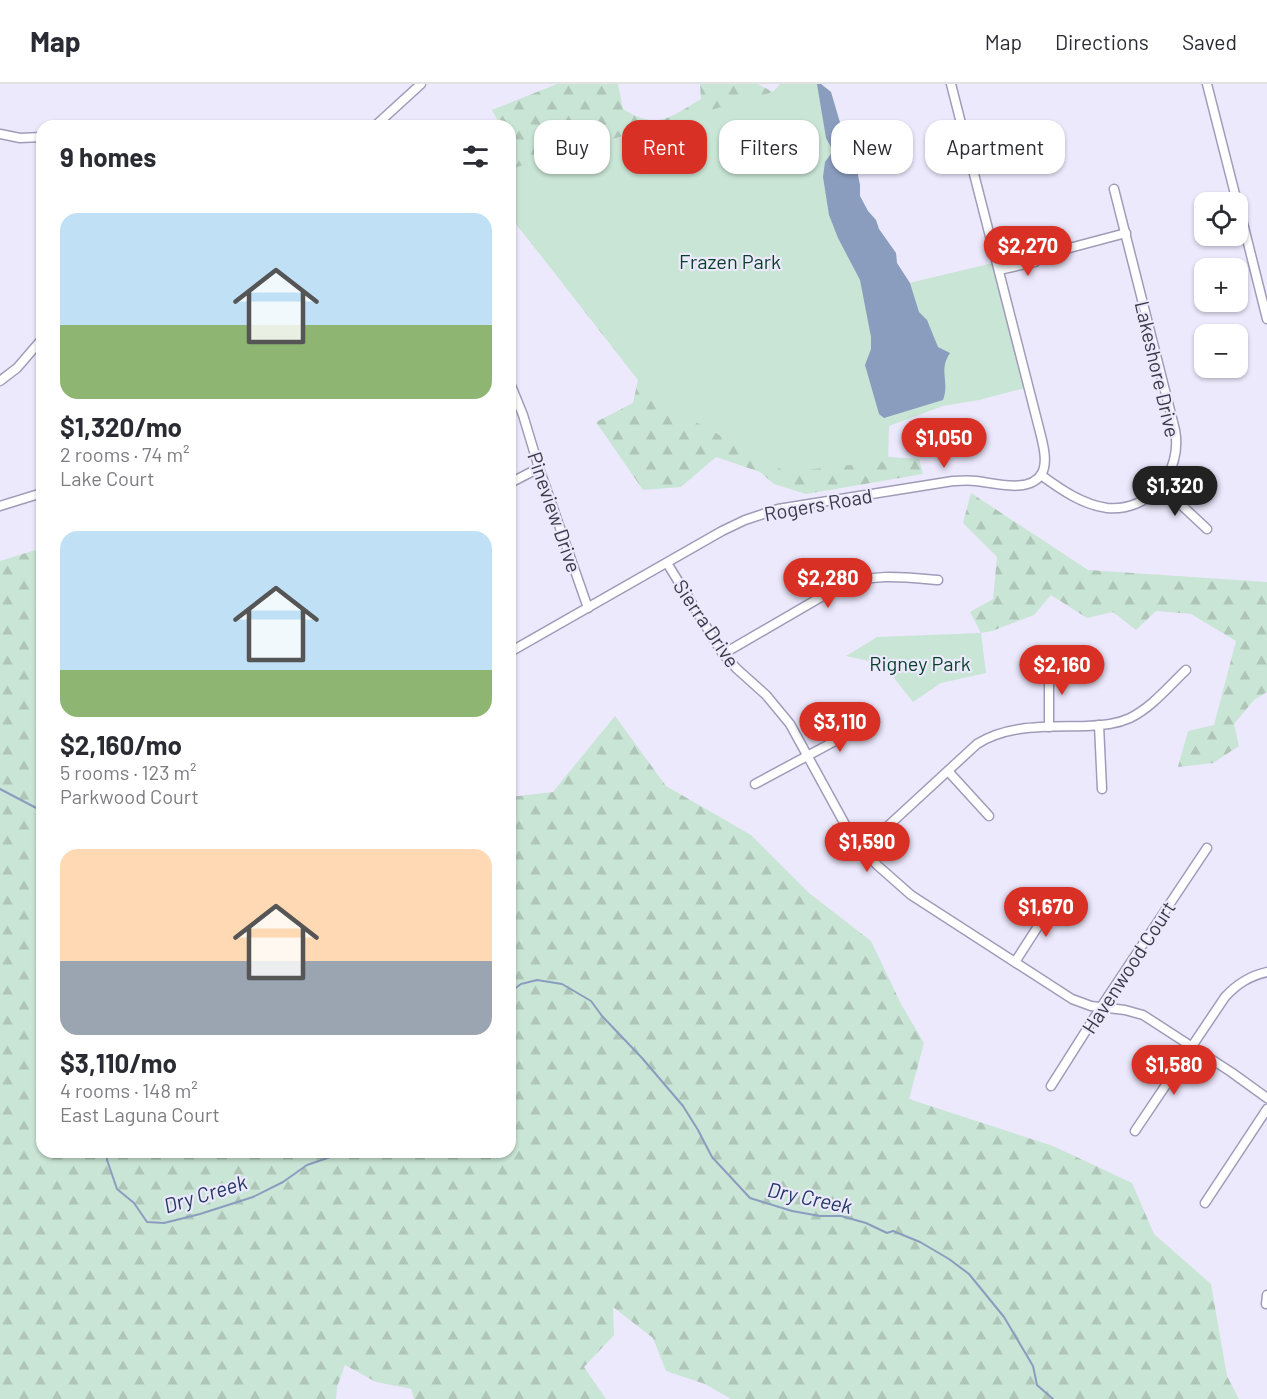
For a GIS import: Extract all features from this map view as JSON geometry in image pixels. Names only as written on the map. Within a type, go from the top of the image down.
[{"type":"street","points":[[381,120],[413,88],[421,84]]},
{"type":"street","points":[[951,84],[1042,440],[1044,456],[1041,475],[1078,498],[1092,505],[1106,508],[1124,507],[1142,500],[1161,486],[1207,529]]},
{"type":"street","points":[[1207,84],[1234,192]]},
{"type":"street","points":[[0,134],[13,138],[36,137]]},
{"type":"street","name":"Lakeshore Drive","points":[[1114,189],[1176,437],[1173,467],[1161,486]]},
{"type":"street","points":[[998,266],[1034,253],[1043,255],[1126,233]]},
{"type":"street","points":[[1248,239],[1263,289],[1267,319]]},
{"type":"street","points":[[0,381],[36,353]]},
{"type":"street","name":"Pineview Drive","points":[[516,398],[588,608]]},
{"type":"street","points":[[516,480],[539,468]]},
{"type":"street","name":"Rogers Road","points":[[516,649],[745,520],[778,509],[953,481],[973,480],[1018,486],[1035,481],[1041,475]]},
{"type":"street","points":[[0,506],[36,495]]},
{"type":"street","name":"Sierra Drive","points":[[667,563],[723,654],[776,705],[790,724],[847,828],[877,865],[911,895],[1072,999],[1090,1006],[1125,1010],[1143,1015],[1267,1098]]},
{"type":"street","points":[[723,654],[840,586],[878,576],[938,580]]},
{"type":"street","points":[[1049,666],[1049,727]]},
{"type":"street","points":[[863,849],[986,739],[1019,728],[1099,725],[1123,721],[1146,708],[1186,670]]},
{"type":"street","points":[[755,784],[837,740],[852,723]]},
{"type":"street","points":[[1099,725],[1102,789]]},
{"type":"street","points":[[948,771],[989,816]]},
{"type":"street","name":"Havenwood Court","points":[[1051,1086],[1207,848]]},
{"type":"street","points":[[1015,962],[1055,900]]},
{"type":"street","points":[[1135,1131],[1191,1045],[1235,987],[1247,978],[1267,972]]},
{"type":"street","points":[[1205,1203],[1267,1109]]},
{"type":"green space","name":"Frazen Park","points":[[557,84],[618,84],[623,109],[635,116],[655,120],[672,116],[701,99],[700,84],[758,84],[773,92],[780,84],[817,84],[876,456],[919,459],[923,474],[806,494],[774,484],[760,472],[716,457],[681,487],[643,490],[596,422],[633,403],[638,380],[516,224],[516,120],[498,120],[492,110]]},
{"type":"green space","name":"Frazen Park","points":[[800,84],[821,84],[831,92],[839,120],[831,120],[831,174],[858,174],[860,196],[896,253],[897,263],[909,283],[997,262],[1029,387],[979,400],[943,406],[889,426],[888,461],[786,472],[654,399],[516,224],[516,167],[534,162],[534,174],[610,174],[610,140],[622,136],[622,174],[707,174],[707,120],[677,120]]},
{"type":"green space","points":[[971,493],[1088,570],[1267,582],[1267,692],[1254,700],[1234,724],[1239,746],[1213,763],[1178,767],[1188,731],[1214,725],[1236,641],[1191,614],[1156,611],[1136,630],[1113,612],[1087,618],[1051,595],[1034,615],[981,633],[970,612],[993,599],[997,557],[963,523]]},
{"type":"green space","points":[[36,550],[36,1158],[516,1158],[516,796],[553,792],[615,716],[666,786],[751,835],[809,893],[871,941],[901,1004],[924,1043],[909,1099],[1053,1146],[1132,1183],[1154,1234],[1211,1284],[1227,1376],[1239,1399],[731,1399],[705,1384],[666,1371],[653,1338],[613,1307],[614,1335],[584,1367],[606,1399],[414,1399],[411,1389],[376,1382],[345,1365],[337,1387],[336,1399],[0,1399],[0,561]]},
{"type":"green space","name":"Rigney Park","points":[[981,633],[986,673],[941,683],[913,702],[883,664],[846,656],[877,637]]},
{"type":"water","points":[[817,84],[821,84],[831,92],[839,120],[831,120],[831,147],[826,138]]},
{"type":"water","points":[[831,154],[831,174],[858,174],[860,196],[896,253],[897,263],[910,283],[919,312],[927,320],[938,347],[950,353],[944,371],[943,400],[884,418],[879,414],[865,365],[871,349],[871,337],[860,280],[829,215],[823,177],[825,162]]},
{"type":"waterway","name":"Dry Creek","points":[[0,789],[36,808]]},
{"type":"waterway","name":"Dry Creek","points":[[516,988],[537,980],[562,984],[591,1001],[683,1106],[712,1157],[750,1198],[792,1211],[820,1216],[841,1216],[866,1223],[887,1233],[893,1231],[920,1242],[969,1274],[1004,1317],[1033,1366],[1037,1385],[1053,1399]]},
{"type":"waterway","name":"Dry Creek","points":[[107,1158],[117,1189],[134,1203],[147,1222],[164,1223],[253,1197],[283,1182],[307,1165],[327,1158]]}]
